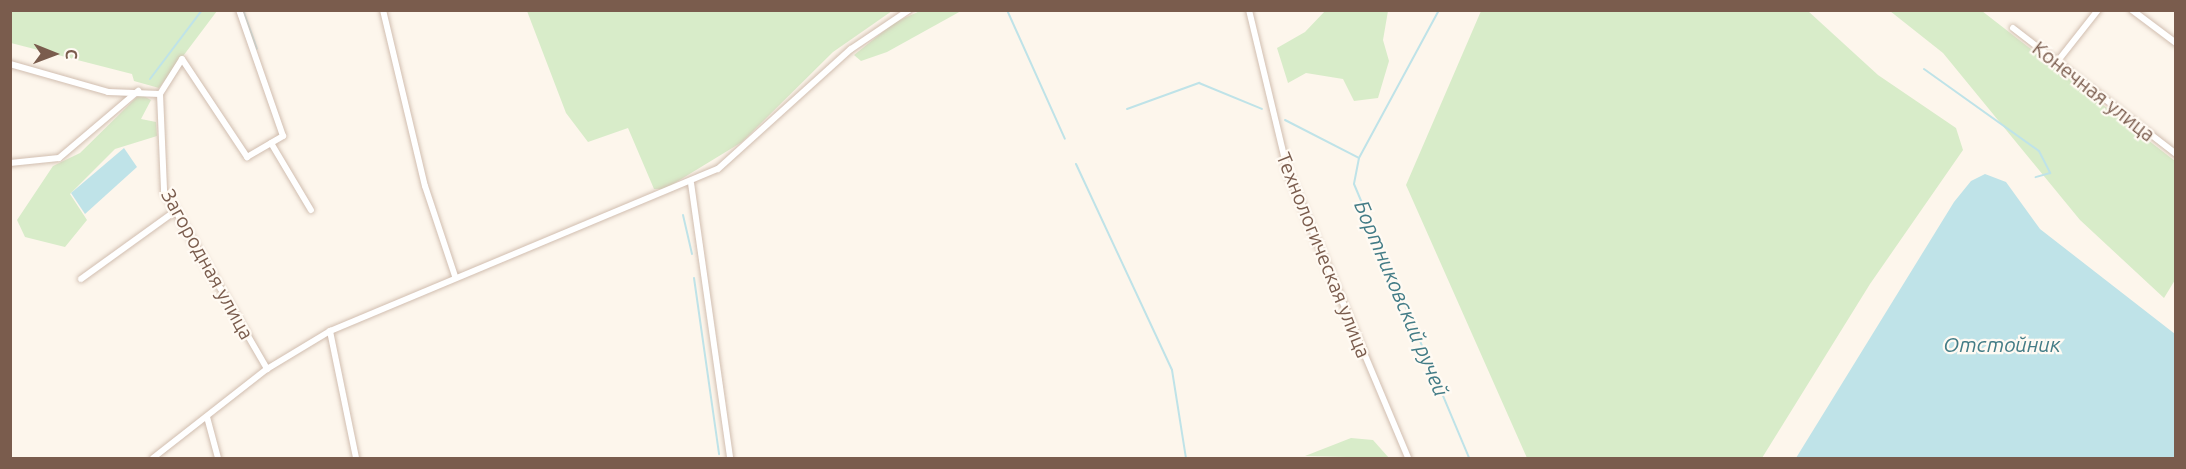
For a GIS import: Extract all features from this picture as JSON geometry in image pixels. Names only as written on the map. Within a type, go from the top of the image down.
[{"type":"street","points":[[10,64],[108,92],[138,90],[160,94],[182,59],[247,157],[271,143],[284,130],[238,10]]},
{"type":"street","points":[[382,10],[425,186],[455,276]]},
{"type":"street","points":[[153,459],[267,369],[330,332],[455,276],[691,183],[739,154],[851,49],[909,10]]},
{"type":"street","name":"Технологическая улица","points":[[1249,10],[1288,172],[1408,459]]},
{"type":"street","points":[[2057,62],[2098,10]]},
{"type":"street","points":[[2132,10],[2175,43]]},
{"type":"street","name":"Конечная улица","points":[[2013,28],[2175,154]]},
{"type":"street","points":[[10,163],[59,158],[138,90]]},
{"type":"street","name":"Загородная улица","points":[[160,94],[161,173],[174,212],[267,369]]},
{"type":"street","points":[[271,143],[312,210]]},
{"type":"street","points":[[691,183],[730,459]]},
{"type":"street","points":[[81,279],[174,212]]},
{"type":"street","points":[[330,332],[356,459]]},
{"type":"street","points":[[207,417],[218,459]]},
{"type":"green space","points":[[922,10],[961,11],[887,52],[861,61],[854,55],[894,23]]},
{"type":"green space","points":[[10,11],[217,11],[159,88],[134,81],[132,74],[11,43]]},
{"type":"green space","points":[[527,11],[892,11],[833,52],[742,142],[665,189],[654,189],[628,128],[588,142],[566,113]]},
{"type":"green space","points":[[1325,11],[1388,11],[1383,40],[1389,61],[1378,98],[1354,101],[1343,79],[1306,73],[1288,83],[1277,48],[1305,32]]},
{"type":"green space","points":[[1481,11],[1808,11],[1878,75],[1956,128],[1963,150],[1870,284],[1762,458],[1527,458],[1406,185]]},
{"type":"green space","points":[[1890,11],[1982,11],[2175,161],[2175,280],[2164,298],[2080,220],[1943,53]]},
{"type":"green space","points":[[140,94],[151,100],[141,119],[156,122],[157,136],[115,149],[70,194],[87,220],[65,247],[25,237],[17,220],[53,166],[80,153]]},
{"type":"green space","points":[[1351,438],[1373,440],[1389,458],[1305,456]]},
{"type":"water","points":[[124,148],[137,167],[85,214],[71,193]]},
{"type":"water","name":"Отстойник","points":[[1985,174],[2006,182],[2040,229],[2175,334],[2175,458],[1796,458],[1954,202],[1971,181]]},
{"type":"waterway","points":[[150,79],[202,10]]},
{"type":"waterway","points":[[243,10],[257,49]]},
{"type":"waterway","points":[[1007,10],[1065,139]]},
{"type":"waterway","name":"Бортниковский ручей","points":[[1439,10],[1359,158],[1354,184],[1469,458]]},
{"type":"waterway","points":[[1924,69],[2039,151],[2050,173],[2036,177]]},
{"type":"waterway","points":[[1127,109],[1199,83],[1262,109]]},
{"type":"waterway","points":[[1285,120],[1359,158]]},
{"type":"waterway","points":[[1076,164],[1172,370],[1186,458]]},
{"type":"waterway","points":[[683,215],[692,254]]},
{"type":"waterway","points":[[694,278],[719,454]]}]
